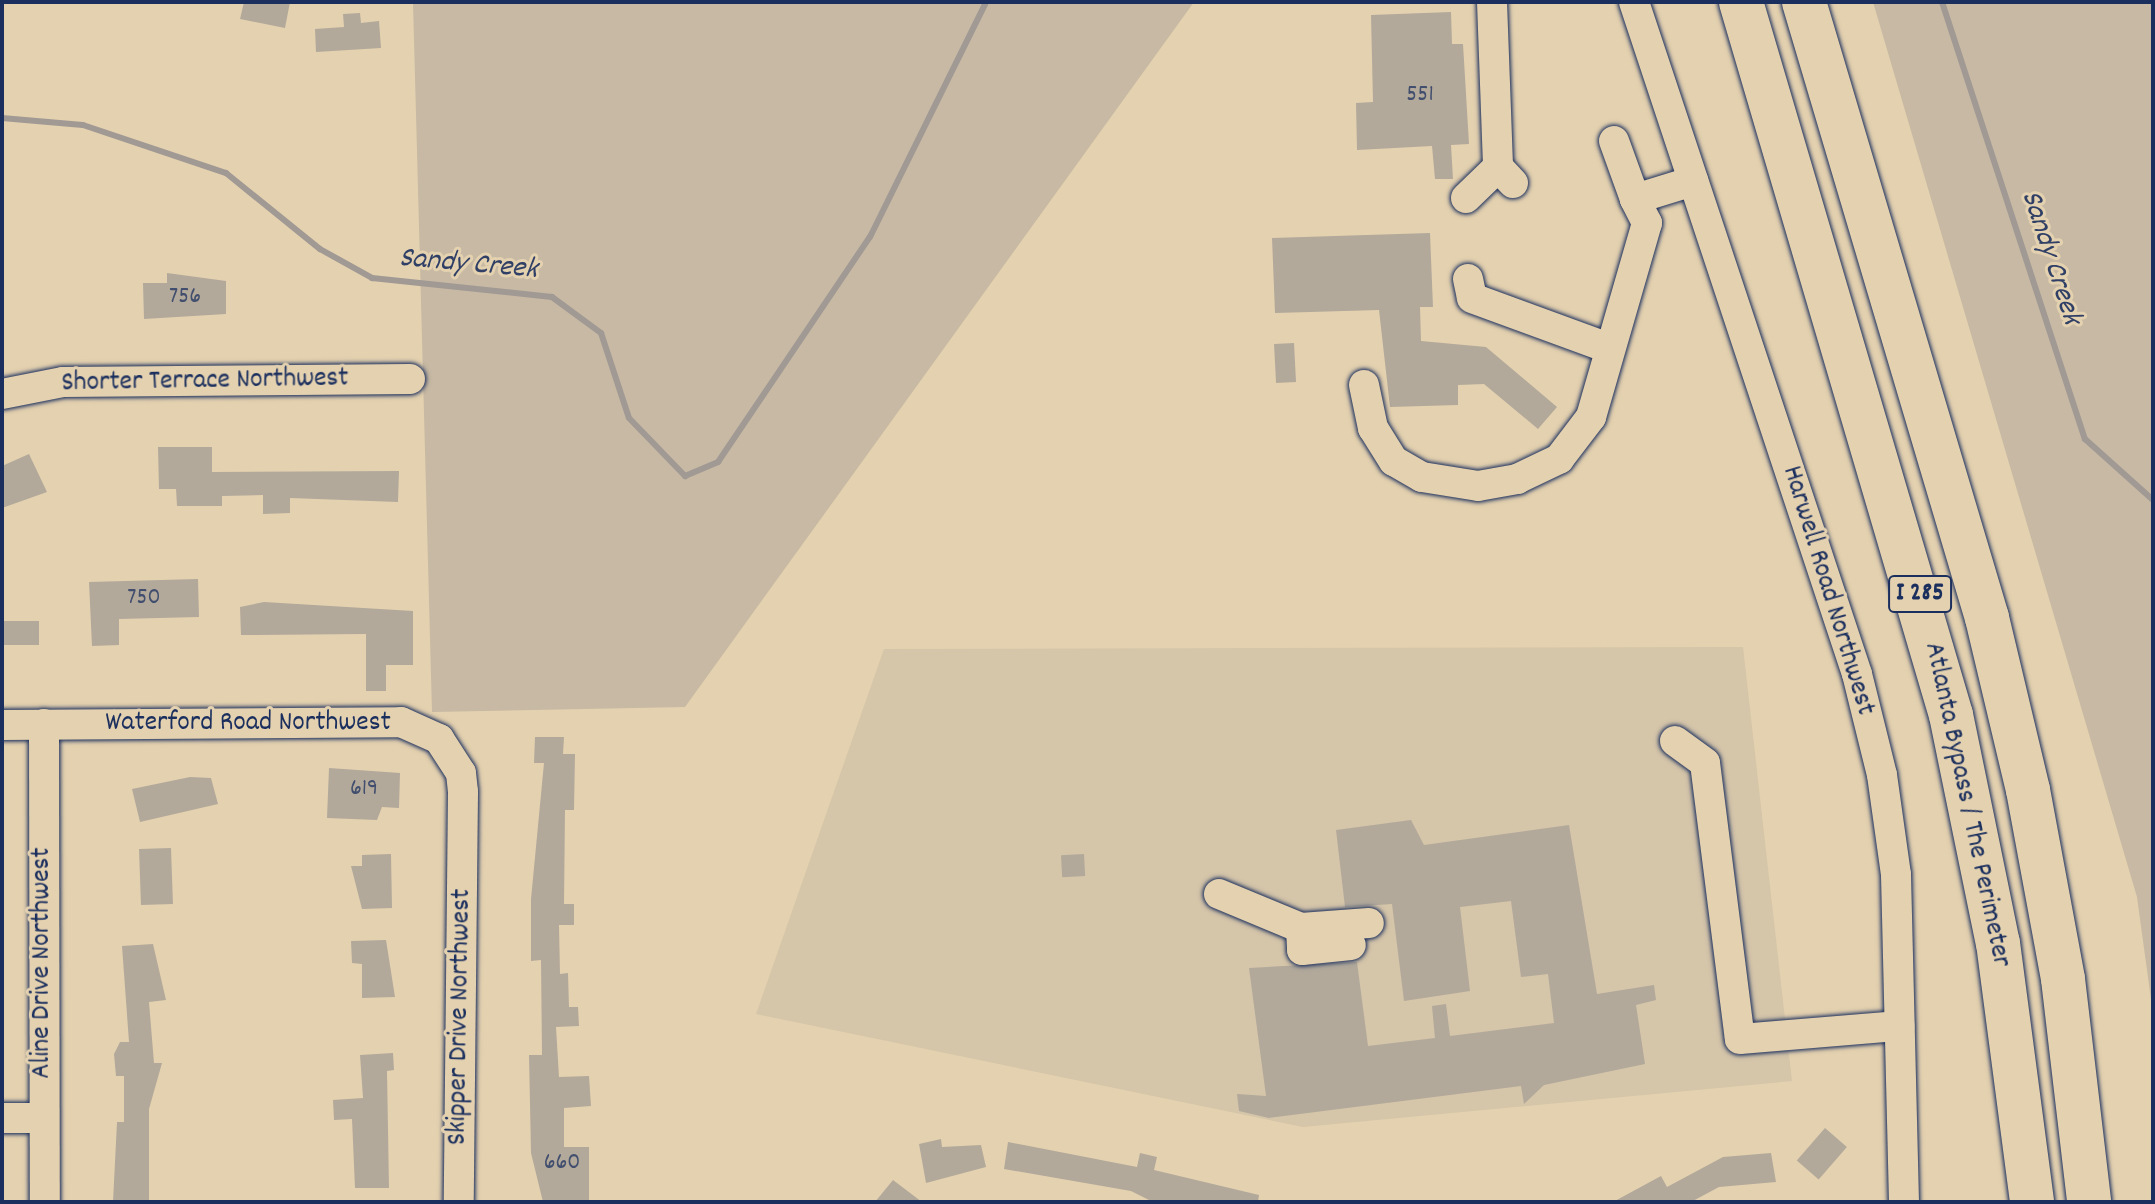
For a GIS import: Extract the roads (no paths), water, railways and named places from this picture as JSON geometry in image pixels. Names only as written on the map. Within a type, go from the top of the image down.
[{"type":"highway","name":"Atlanta Bypass / The Perimeter","points":[[1741,2],[1951,715],[1998,943],[2032,1202]]},
{"type":"highway","name":"I 285","points":[[1804,2],[1987,618],[2028,790],[2063,979],[2089,1202]]},
{"type":"street","points":[[1466,198],[1505,175],[1492,2]]},
{"type":"street","name":"Harwell Road Northwest","points":[[1634,2],[1857,674],[1896,875],[1904,1202]]},
{"type":"street","points":[[1364,385],[1373,428],[1394,461],[1422,477],[1478,486],[1517,479],[1559,459],[1591,417],[1647,223],[1614,141]]},
{"type":"street","points":[[1635,199],[1693,181]]},
{"type":"street","points":[[1468,279],[1472,298],[1518,310],[1609,348]]},
{"type":"street","name":"Shorter Terrace Northwest","points":[[2,394],[63,382],[410,379]]},
{"type":"street","name":"Waterford Road Northwest","points":[[2,725],[401,722],[430,733],[452,754],[461,773],[463,832]]},
{"type":"street","name":"Aline Drive Northwest","points":[[44,724],[45,1202]]},
{"type":"street","points":[[1675,741],[1705,763],[1740,1039],[1899,1026]]},
{"type":"street","name":"Skipper Drive Northwest","points":[[459,1202],[463,832]]},
{"type":"street","points":[[1219,894],[1294,944],[1360,934]]},
{"type":"street","points":[[2,1118],[43,1118]]},
{"type":"waterway","name":"Sandy Creek","points":[[2,118],[83,125],[226,173],[320,249],[372,278],[552,297],[601,333],[629,418],[685,476],[718,462],[870,237],[986,2]]},
{"type":"waterway","name":"Sandy Creek","points":[[1942,2],[2085,439],[2153,500]]}]
